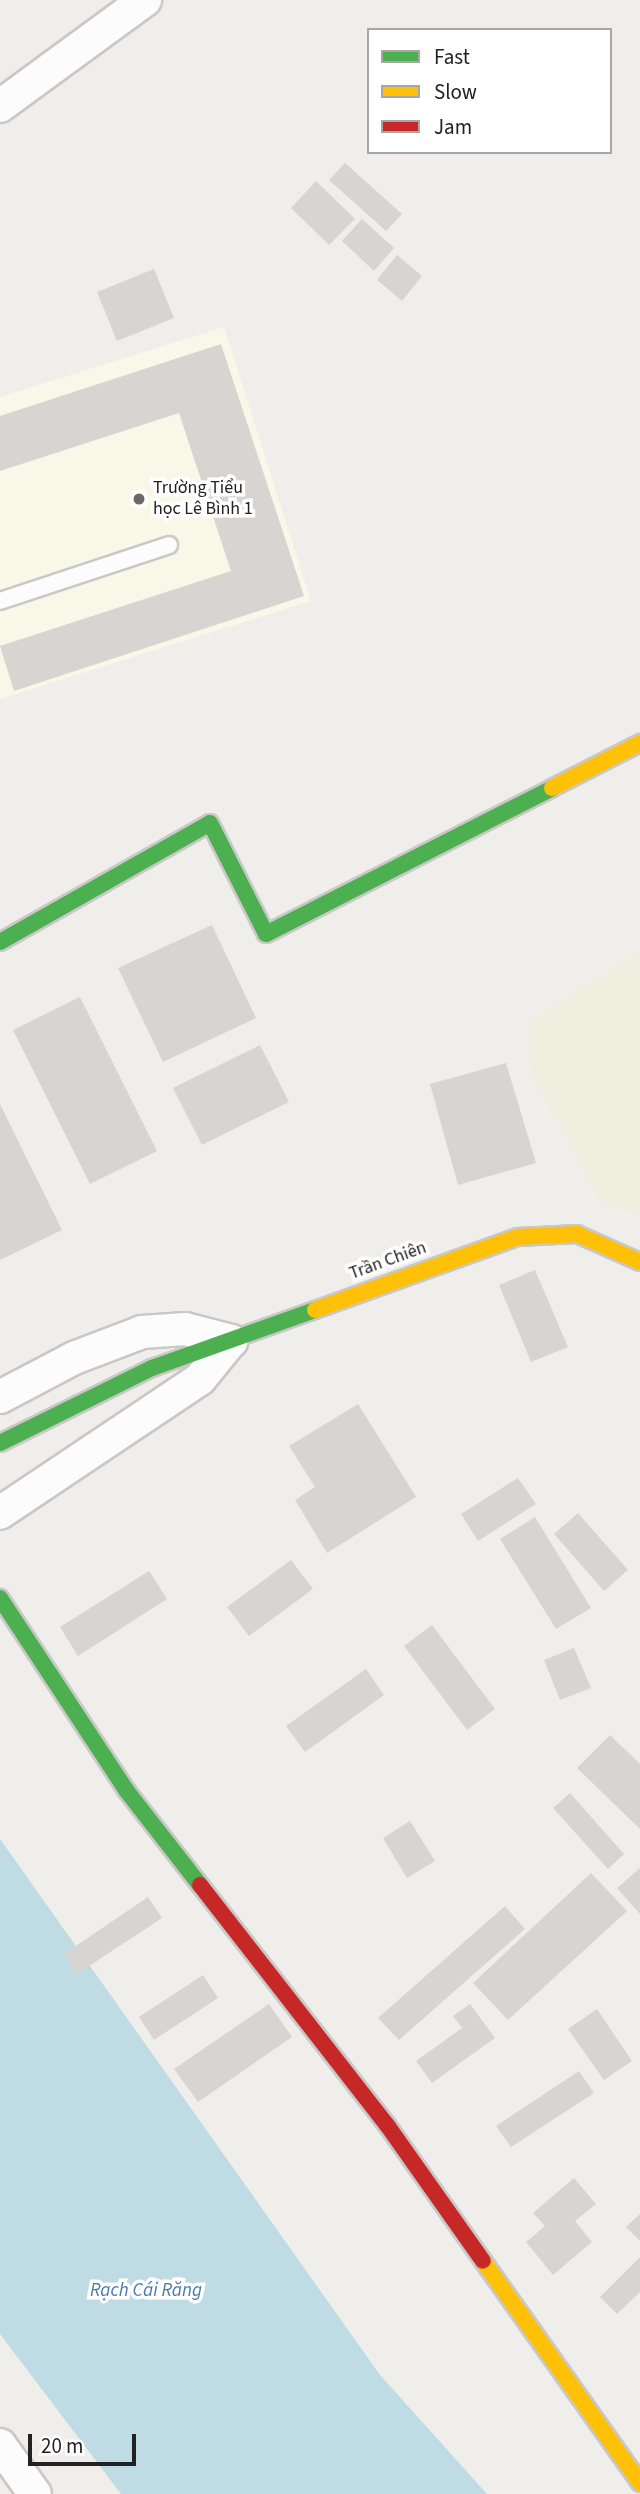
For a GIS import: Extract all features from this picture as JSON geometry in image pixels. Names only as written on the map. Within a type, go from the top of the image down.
[{"type":"street","points":[[0,106],[145,0]]},
{"type":"street","points":[[0,942],[210,823],[266,934],[640,743]]},
{"type":"street","name":"Trần Chiên","points":[[0,1443],[152,1368],[518,1237],[577,1234],[640,1262]]},
{"type":"street","points":[[0,1397],[74,1358],[142,1332],[185,1329],[231,1341],[200,1379],[0,1513]]},
{"type":"street","points":[[0,1598],[126,1790],[387,2125],[640,2483]]},
{"type":"street","points":[[0,2445],[34,2494]]},
{"type":"lane","points":[[0,601],[169,545]]},
{"type":"shaded area","name":"Trường Tiểu học Lê Bình 1","points":[[224,327],[311,601],[0,699],[0,397]]},
{"type":"green space","points":[[640,952],[640,1213],[602,1204],[530,1071],[531,1020]]},
{"type":"water","name":"Rạch Cái Răng","points":[[0,1839],[380,2375],[487,2494],[121,2494],[0,2334]]},
{"type":"building","points":[[345,163],[402,214],[386,231],[329,180]]},
{"type":"building","points":[[316,181],[355,219],[329,245],[291,208]]},
{"type":"building","points":[[362,219],[394,248],[374,271],[342,241]]},
{"type":"building","points":[[397,255],[422,276],[402,301],[377,280]]},
{"type":"building","points":[[154,269],[174,318],[117,341],[97,292]]},
{"type":"building","points":[[221,344],[304,596],[14,691],[0,646],[231,571],[179,413],[0,471],[0,416]]},
{"type":"building","points":[[212,925],[256,1018],[163,1062],[118,968]]},
{"type":"building","points":[[80,997],[157,1151],[90,1184],[13,1030]]},
{"type":"building","points":[[260,1045],[289,1102],[202,1145],[173,1088]]},
{"type":"building","points":[[506,1063],[536,1163],[458,1185],[430,1084]]},
{"type":"building","points":[[0,1104],[62,1230],[0,1260]]},
{"type":"building","points":[[535,1270],[568,1347],[531,1362],[499,1285]]},
{"type":"building","points":[[358,1404],[416,1497],[327,1553],[295,1500],[315,1487],[289,1446]]},
{"type":"building","points":[[518,1478],[536,1504],[478,1541],[461,1514]]},
{"type":"building","points":[[578,1513],[628,1570],[604,1591],[554,1534]]},
{"type":"building","points":[[535,1517],[591,1608],[556,1629],[500,1539]]},
{"type":"building","points":[[291,1560],[313,1589],[249,1636],[227,1607]]},
{"type":"building","points":[[149,1571],[167,1599],[78,1656],[60,1627]]},
{"type":"building","points":[[432,1625],[495,1709],[467,1730],[404,1646]]},
{"type":"building","points":[[574,1648],[591,1688],[560,1700],[544,1660]]},
{"type":"building","points":[[366,1669],[384,1695],[305,1752],[286,1726]]},
{"type":"building","points":[[610,1735],[640,1764],[640,1829],[577,1768]]},
{"type":"building","points":[[570,1793],[624,1854],[608,1869],[553,1808]]},
{"type":"building","points":[[410,1821],[435,1861],[407,1878],[383,1838]]},
{"type":"building","points":[[640,1868],[640,1914],[617,1888]]},
{"type":"building","points":[[591,1873],[627,1911],[508,2020],[473,1983]]},
{"type":"building","points":[[148,1897],[162,1918],[77,1974],[64,1954]]},
{"type":"building","points":[[505,1906],[525,1929],[399,2040],[378,2018]]},
{"type":"building","points":[[203,1975],[218,1998],[154,2040],[139,2017]]},
{"type":"building","points":[[269,2004],[292,2037],[198,2102],[174,2069]]},
{"type":"building","points":[[470,2004],[495,2038],[432,2083],[416,2061],[462,2028],[453,2016]]},
{"type":"building","points":[[597,2009],[632,2061],[604,2080],[568,2029]]},
{"type":"building","points":[[579,2071],[594,2093],[511,2147],[496,2126]]},
{"type":"building","points":[[574,2178],[596,2204],[575,2221],[592,2242],[553,2275],[526,2242],[545,2226],[533,2213]]},
{"type":"building","points":[[640,2214],[640,2241],[626,2227]]},
{"type":"building","points":[[640,2257],[640,2292],[617,2314],[600,2297]]},
{"type":"traffic: fast","points":[[0,942],[210,823],[266,934],[552,788]]},
{"type":"traffic: fast","points":[[0,1443],[152,1368],[315,1310]]},
{"type":"traffic: fast","points":[[0,1598],[126,1790],[200,1885]]},
{"type":"traffic: slow","points":[[552,788],[640,743]]},
{"type":"traffic: slow","points":[[315,1310],[518,1237],[577,1234],[640,1262]]},
{"type":"traffic: slow","points":[[483,2261],[640,2483]]},
{"type":"traffic: jam","points":[[200,1885],[387,2125],[483,2261]]},
{"type":"place","name":"Trường Tiểu học Lê Bình 1","points":[[139,499]]}]
